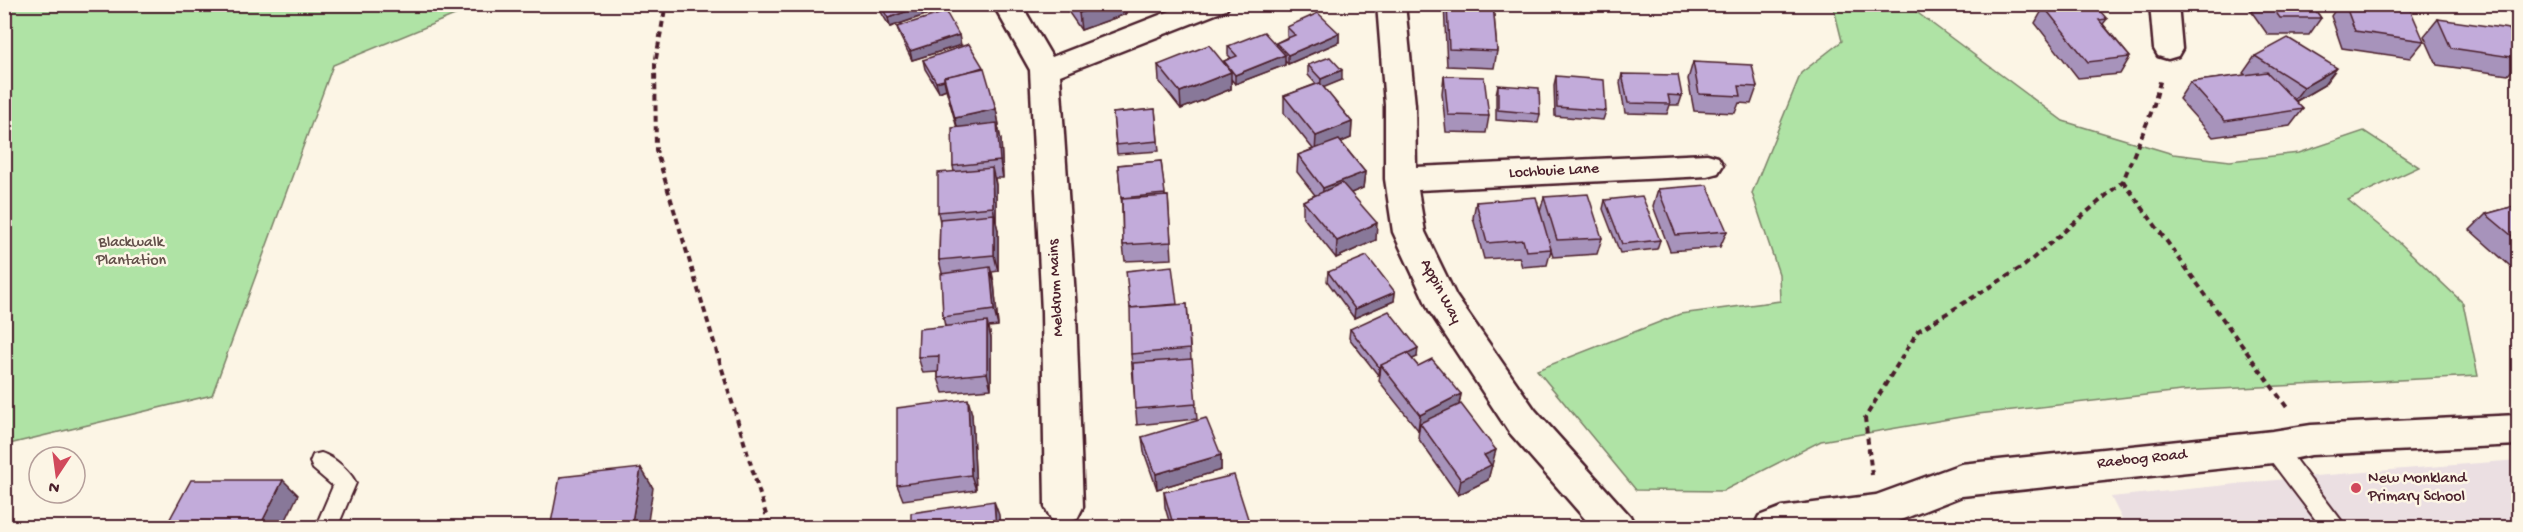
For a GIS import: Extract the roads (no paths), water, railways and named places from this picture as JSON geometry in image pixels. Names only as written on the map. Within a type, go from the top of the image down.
[{"type":"street","name":"Meldrum Mains","points":[[1007,4],[1045,70],[1059,312],[1064,507]]},
{"type":"street","points":[[1045,70],[1216,4]]},
{"type":"street","name":"Appin Way","points":[[1391,4],[1400,105],[1401,179],[1409,232],[1442,303],[1522,422],[1617,528]]},
{"type":"street","points":[[2164,4],[2168,49]]},
{"type":"street","name":"Lochbuie Lane","points":[[1401,179],[1707,165]]},
{"type":"street","name":"Raebog Road","points":[[1779,526],[1883,520],[1961,480],[2273,447],[2311,440],[2518,430]]},
{"type":"lane","points":[[2273,447],[2337,528]]},
{"type":"lane","points":[[321,462],[345,483],[326,528]]},
{"type":"place","name":"New Monkland Primary School","points":[[2356,488]]},
{"type":"park label","name":"Blackwalk Plantation","points":[[131,252]]}]
